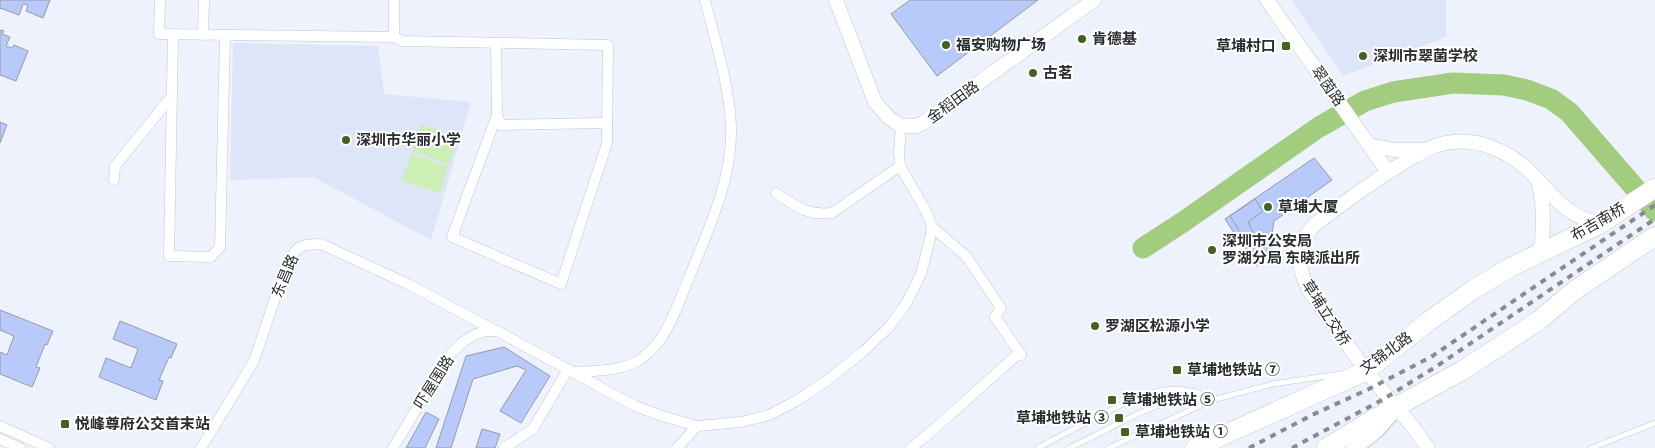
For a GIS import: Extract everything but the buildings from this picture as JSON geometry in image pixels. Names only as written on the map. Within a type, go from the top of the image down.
[{"type":"highway","name":"布吉南桥","points":[[1540,253],[1600,224],[1655,188]]},
{"type":"highway","points":[[1326,448],[1490,353],[1538,321],[1575,290],[1655,236]]},
{"type":"highway","name":"文锦北路","points":[[1195,448],[1366,371],[1429,321],[1474,289],[1540,253]]},
{"type":"main road","points":[[1354,448],[1377,429],[1397,407]]},
{"type":"street","points":[[160,0],[160,34],[394,37],[402,42],[496,43],[608,45],[607,143],[561,284],[452,237],[496,115],[496,43]]},
{"type":"street","points":[[203,35],[204,0]]},
{"type":"street","points":[[394,0],[394,37]]},
{"type":"street","points":[[571,370],[598,370],[631,365],[642,358],[659,341],[678,305],[705,239],[722,190],[729,157],[731,126],[725,81],[705,0]]},
{"type":"street","points":[[836,0],[875,102],[889,118],[901,126],[898,152],[900,166],[927,213],[932,226],[966,256],[1001,308],[995,317],[1020,354],[932,432],[911,448]]},
{"type":"street","name":"金稻田路","points":[[901,126],[917,126],[923,123],[1094,0]]},
{"type":"street","name":"翠茵路","points":[[1267,0],[1388,172]]},
{"type":"street","points":[[173,34],[169,256],[211,257],[220,247],[225,35]]},
{"type":"street","points":[[114,180],[114,166],[172,96]]},
{"type":"street","points":[[496,115],[501,125],[607,123]]},
{"type":"street","points":[[1370,145],[1394,150],[1427,150],[1440,144],[1454,142],[1470,142],[1484,145],[1514,158],[1566,210],[1600,224]]},
{"type":"street","name":"草埔立交桥","points":[[1427,150],[1388,172],[1314,225],[1302,243],[1299,254],[1302,277],[1309,290],[1366,371],[1397,407],[1428,448]]},
{"type":"street","points":[[776,193],[804,211],[820,214],[832,213],[900,166]]},
{"type":"street","points":[[1537,179],[1544,217],[1540,253]]},
{"type":"street","points":[[497,332],[635,406],[662,416],[697,426],[741,422],[769,414],[796,401],[829,379],[864,351],[889,327],[906,304],[921,274],[932,226]]},
{"type":"street","name":"东昌路","points":[[202,448],[254,361],[286,266],[293,252],[305,244],[321,244],[410,285],[497,332]]},
{"type":"street","name":"吓屋围路","points":[[393,448],[448,356],[463,342],[476,334],[486,331],[497,332]]},
{"type":"street","points":[[504,448],[533,429],[571,370]]},
{"type":"street","points":[[0,426],[49,448]]},
{"type":"street","points":[[677,448],[697,426]]},
{"type":"street","points":[[0,439],[20,448]]},
{"type":"lane","points":[[1109,448],[1212,400],[1273,384],[1366,371]]},
{"type":"lane","points":[[1038,448],[1113,409],[1156,391],[1179,389],[1192,391],[1203,394],[1212,400]]},
{"type":"lane","points":[[1069,448],[1160,404],[1180,399],[1212,400]]},
{"type":"lane","points":[[1591,448],[1655,423]]},
{"type":"shaded area","name":"深圳市翠菌学校","points":[[1292,0],[1446,0],[1446,37],[1343,76]]},
{"type":"shaded area","name":"深圳市华丽小学","points":[[233,43],[378,46],[384,94],[471,102],[431,240],[313,177],[230,180]]},
{"type":"green space","points":[[421,125],[458,137],[449,164],[412,151]]},
{"type":"green space","points":[[411,154],[448,166],[439,193],[402,181]]},
{"type":"waterway","points":[[1143,248],[1319,127],[1365,101],[1393,92],[1453,83],[1504,85],[1527,90],[1551,99],[1569,112],[1655,211]]},
{"type":"railway","points":[[1249,448],[1431,357],[1655,205]]},
{"type":"railway","points":[[1292,448],[1382,400],[1437,366],[1655,219]]},
{"type":"place","name":"肯德基","points":[[1082,39]]},
{"type":"place","name":"福安购物广场","points":[[946,45]]},
{"type":"place","name":"草埔村口","points":[[1286,46]]},
{"type":"place","name":"深圳市翠菌学校","points":[[1363,56]]},
{"type":"place","name":"古茗","points":[[1033,73]]},
{"type":"place","name":"深圳市华丽小学","points":[[346,140]]},
{"type":"place","name":"草埔大厦","points":[[1268,207]]},
{"type":"place","name":"深圳市公安局 罗湖分局 东晓派出所","points":[[1212,250]]},
{"type":"place","name":"罗湖区松源小学","points":[[1095,326]]},
{"type":"place","name":"草埔地铁站 ⑦","points":[[1177,370]]},
{"type":"place","name":"草埔地铁站 ⑤","points":[[1112,400]]},
{"type":"place","name":"草埔地铁站 ③","points":[[1119,418]]},
{"type":"place","name":"悦峰尊府公交首末站","points":[[65,424]]},
{"type":"place","name":"草埔地铁站 ①","points":[[1125,432]]}]
